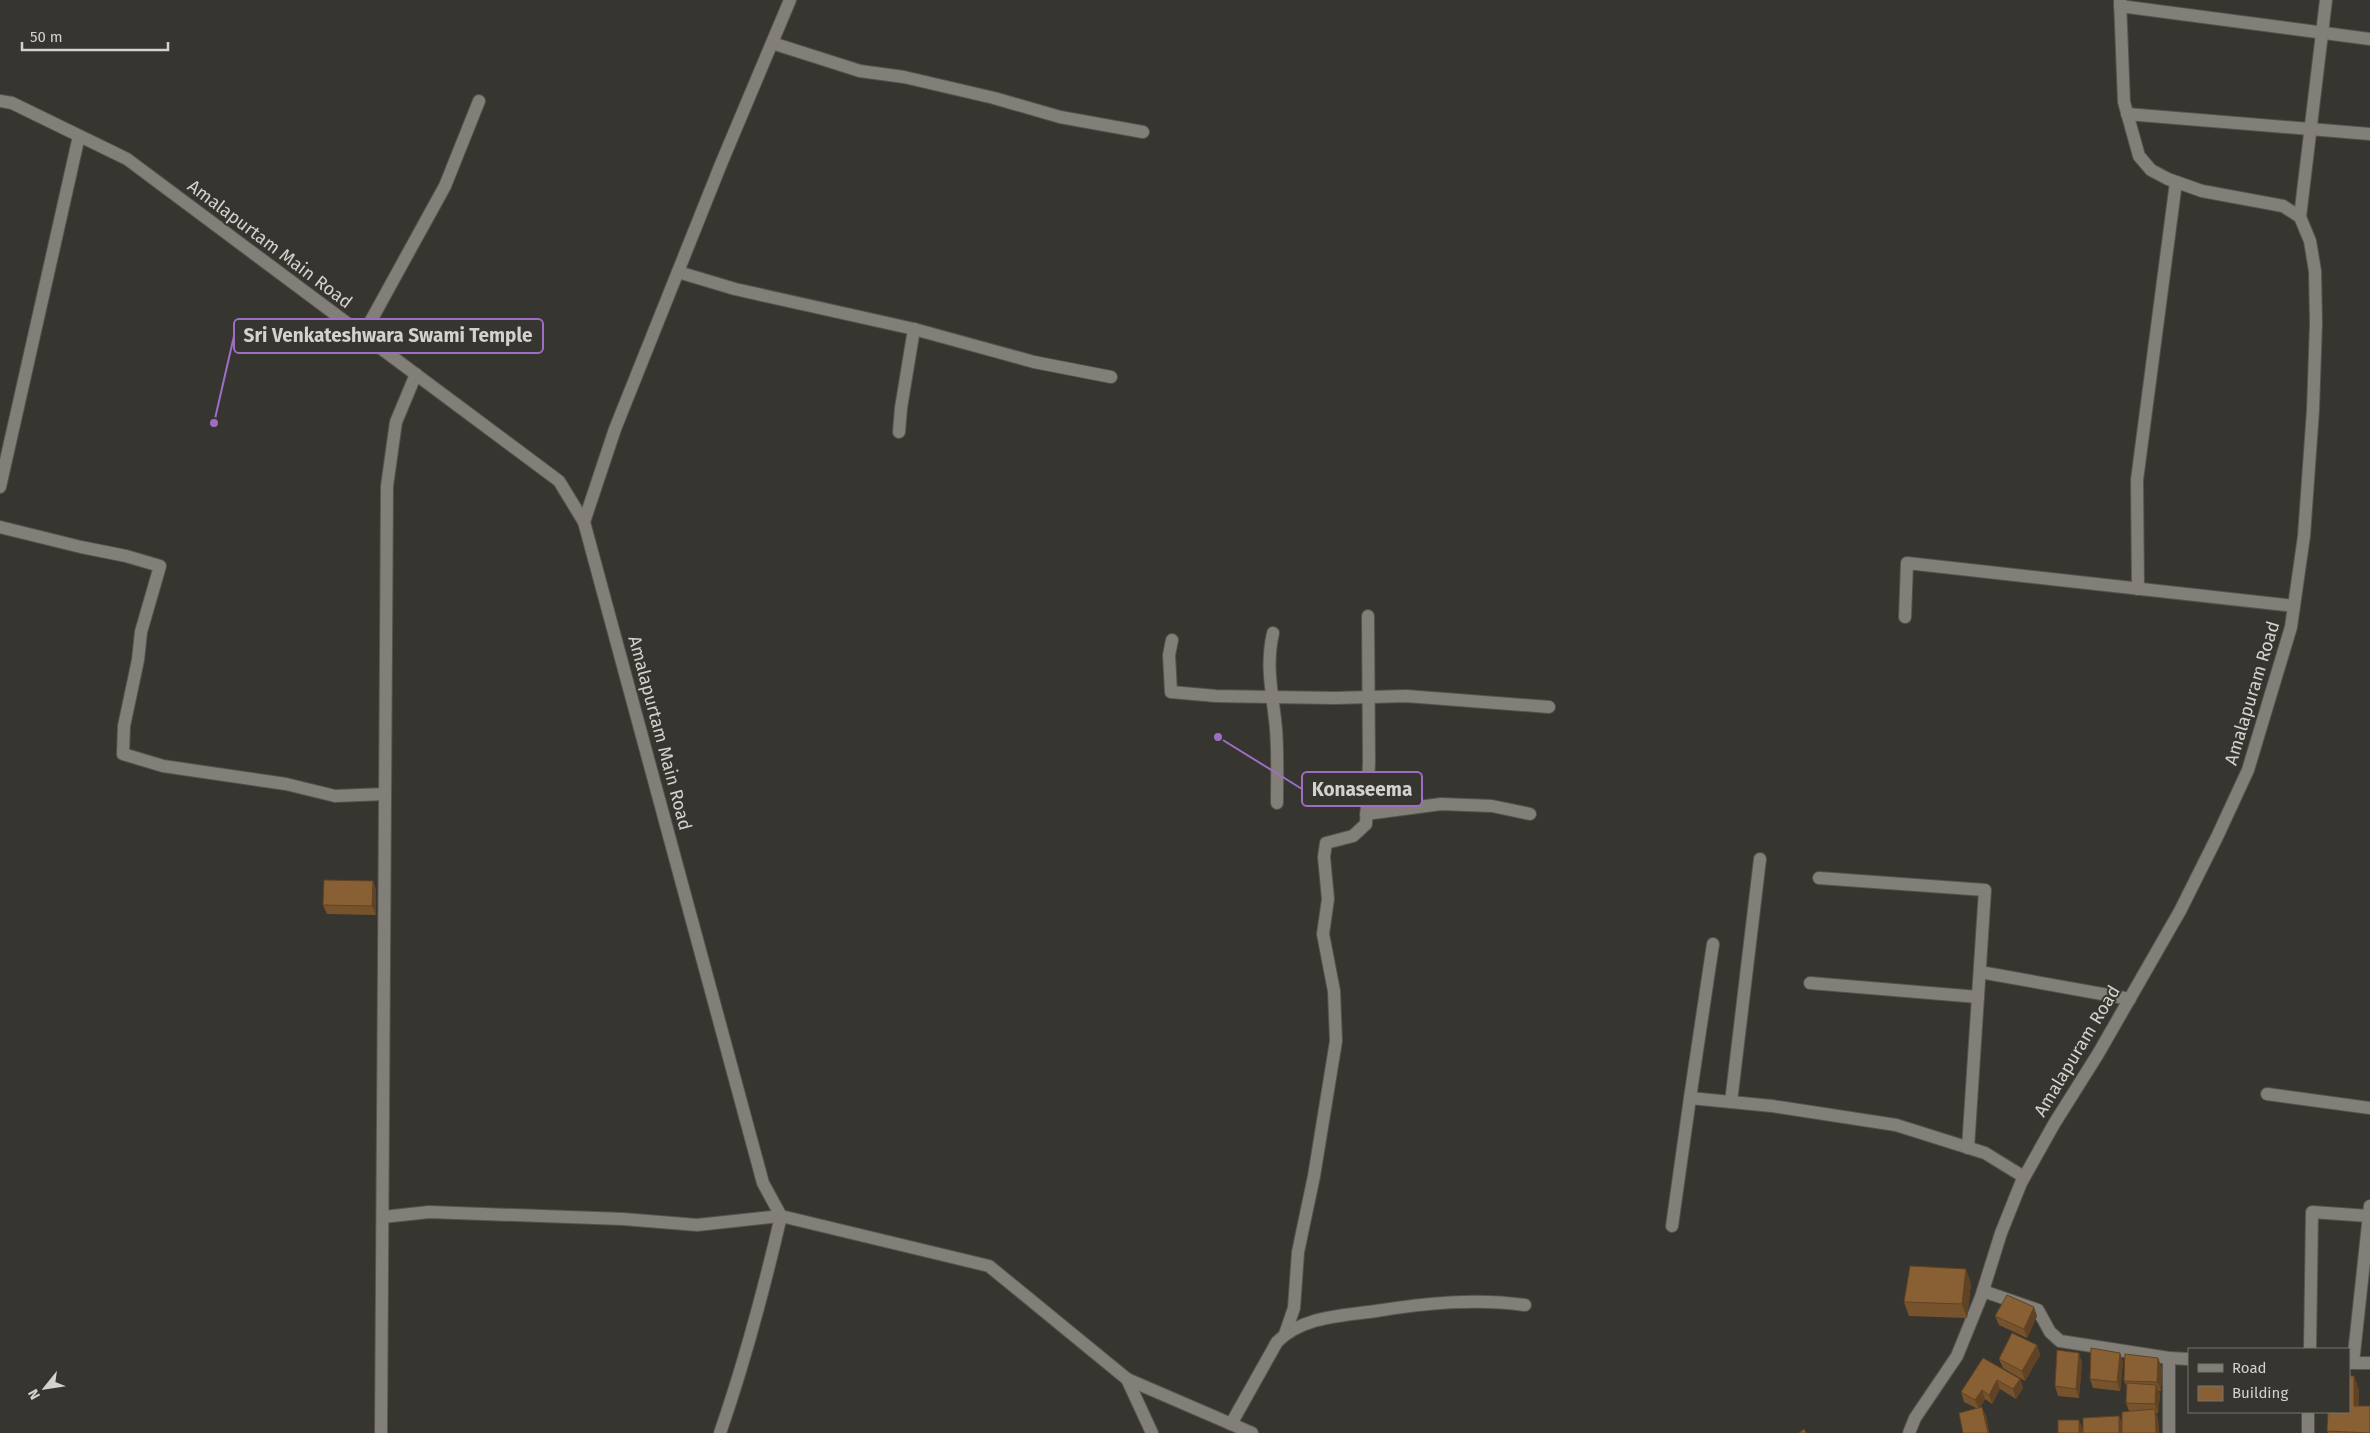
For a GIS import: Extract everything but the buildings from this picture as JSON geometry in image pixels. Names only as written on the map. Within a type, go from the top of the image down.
[{"type":"street","points":[[584,522],[615,429],[790,0]]},
{"type":"street","points":[[2326,0],[2322,32],[2310,128],[2300,217],[2283,206],[2202,191],[2176,182],[2151,170],[2139,156],[2124,102],[2120,3],[2322,32],[2370,39]]},
{"type":"street","points":[[772,43],[860,71],[904,77],[994,98],[1060,117],[1143,132]]},
{"type":"street","name":"Amalapurtam Main Road","points":[[0,101],[12,103],[127,159],[559,481],[584,522],[763,1183],[781,1216]]},
{"type":"street","points":[[363,335],[445,186],[478,101]]},
{"type":"street","points":[[2127,114],[2370,134]]},
{"type":"street","points":[[0,487],[79,136]]},
{"type":"street","points":[[2138,589],[2137,480],[2176,182]]},
{"type":"street","name":"Amalapuram Road","points":[[1909,1433],[1915,1418],[1957,1356],[1983,1291],[2001,1233],[2024,1178],[2180,911],[2248,770],[2292,627],[2304,536],[2313,410],[2316,323],[2315,271],[2310,241],[2300,217]]},
{"type":"street","points":[[678,272],[735,289],[914,329],[1034,362],[1111,377]]},
{"type":"street","points":[[899,432],[914,329]]},
{"type":"street","points":[[381,1433],[387,486],[396,422],[416,374]]},
{"type":"street","points":[[0,527],[81,548],[126,556],[160,566],[141,632],[138,660],[124,726],[123,754],[162,766],[286,784],[336,796],[385,794]]},
{"type":"street","points":[[1905,617],[1908,563],[2294,606]]},
{"type":"street","points":[[1285,1334],[1294,1308],[1298,1252],[1314,1176],[1336,1041],[1334,991],[1323,934],[1328,899],[1324,857],[1326,844],[1353,836],[1366,824],[1368,616]]},
{"type":"street","points":[[1273,633],[1269,652],[1270,696],[1276,738],[1277,803]]},
{"type":"street","points":[[1172,640],[1169,655],[1171,692],[1216,696],[1368,699],[1406,696],[1549,707]]},
{"type":"street","points":[[1366,814],[1441,804],[1492,806],[1530,814]]},
{"type":"street","points":[[1731,1102],[1760,859]]},
{"type":"street","points":[[1819,878],[1985,890],[1968,1148]]},
{"type":"street","points":[[1672,1226],[1712,944]]},
{"type":"street","points":[[1980,972],[2130,998]]},
{"type":"street","points":[[1810,983],[1978,997]]},
{"type":"street","points":[[2267,1094],[2370,1108]]},
{"type":"street","points":[[1690,1098],[1896,1124],[1985,1153],[2024,1178]]},
{"type":"street","points":[[2310,1348],[2312,1212],[2369,1211],[2351,1363],[2370,1363]]},
{"type":"street","points":[[383,1217],[429,1212],[623,1219],[697,1225],[781,1216],[989,1266],[1127,1379],[1252,1433]]},
{"type":"street","points":[[720,1433],[759,1309],[781,1216]]},
{"type":"street","points":[[1983,1291],[2038,1310],[2050,1332],[2060,1341],[2169,1358],[2188,1359]]},
{"type":"street","points":[[1231,1424],[1276,1342],[1285,1334],[1332,1315],[1464,1301],[1525,1305]]},
{"type":"street","points":[[2169,1358],[2169,1433]]},
{"type":"street","points":[[1127,1379],[1152,1433]]},
{"type":"street","points":[[2308,1413],[2308,1433]]},
{"type":"place","name":"Sri Venkateshwara Swami Temple","points":[[214,423]]},
{"type":"place","name":"Konaseema","points":[[1218,737]]}]
